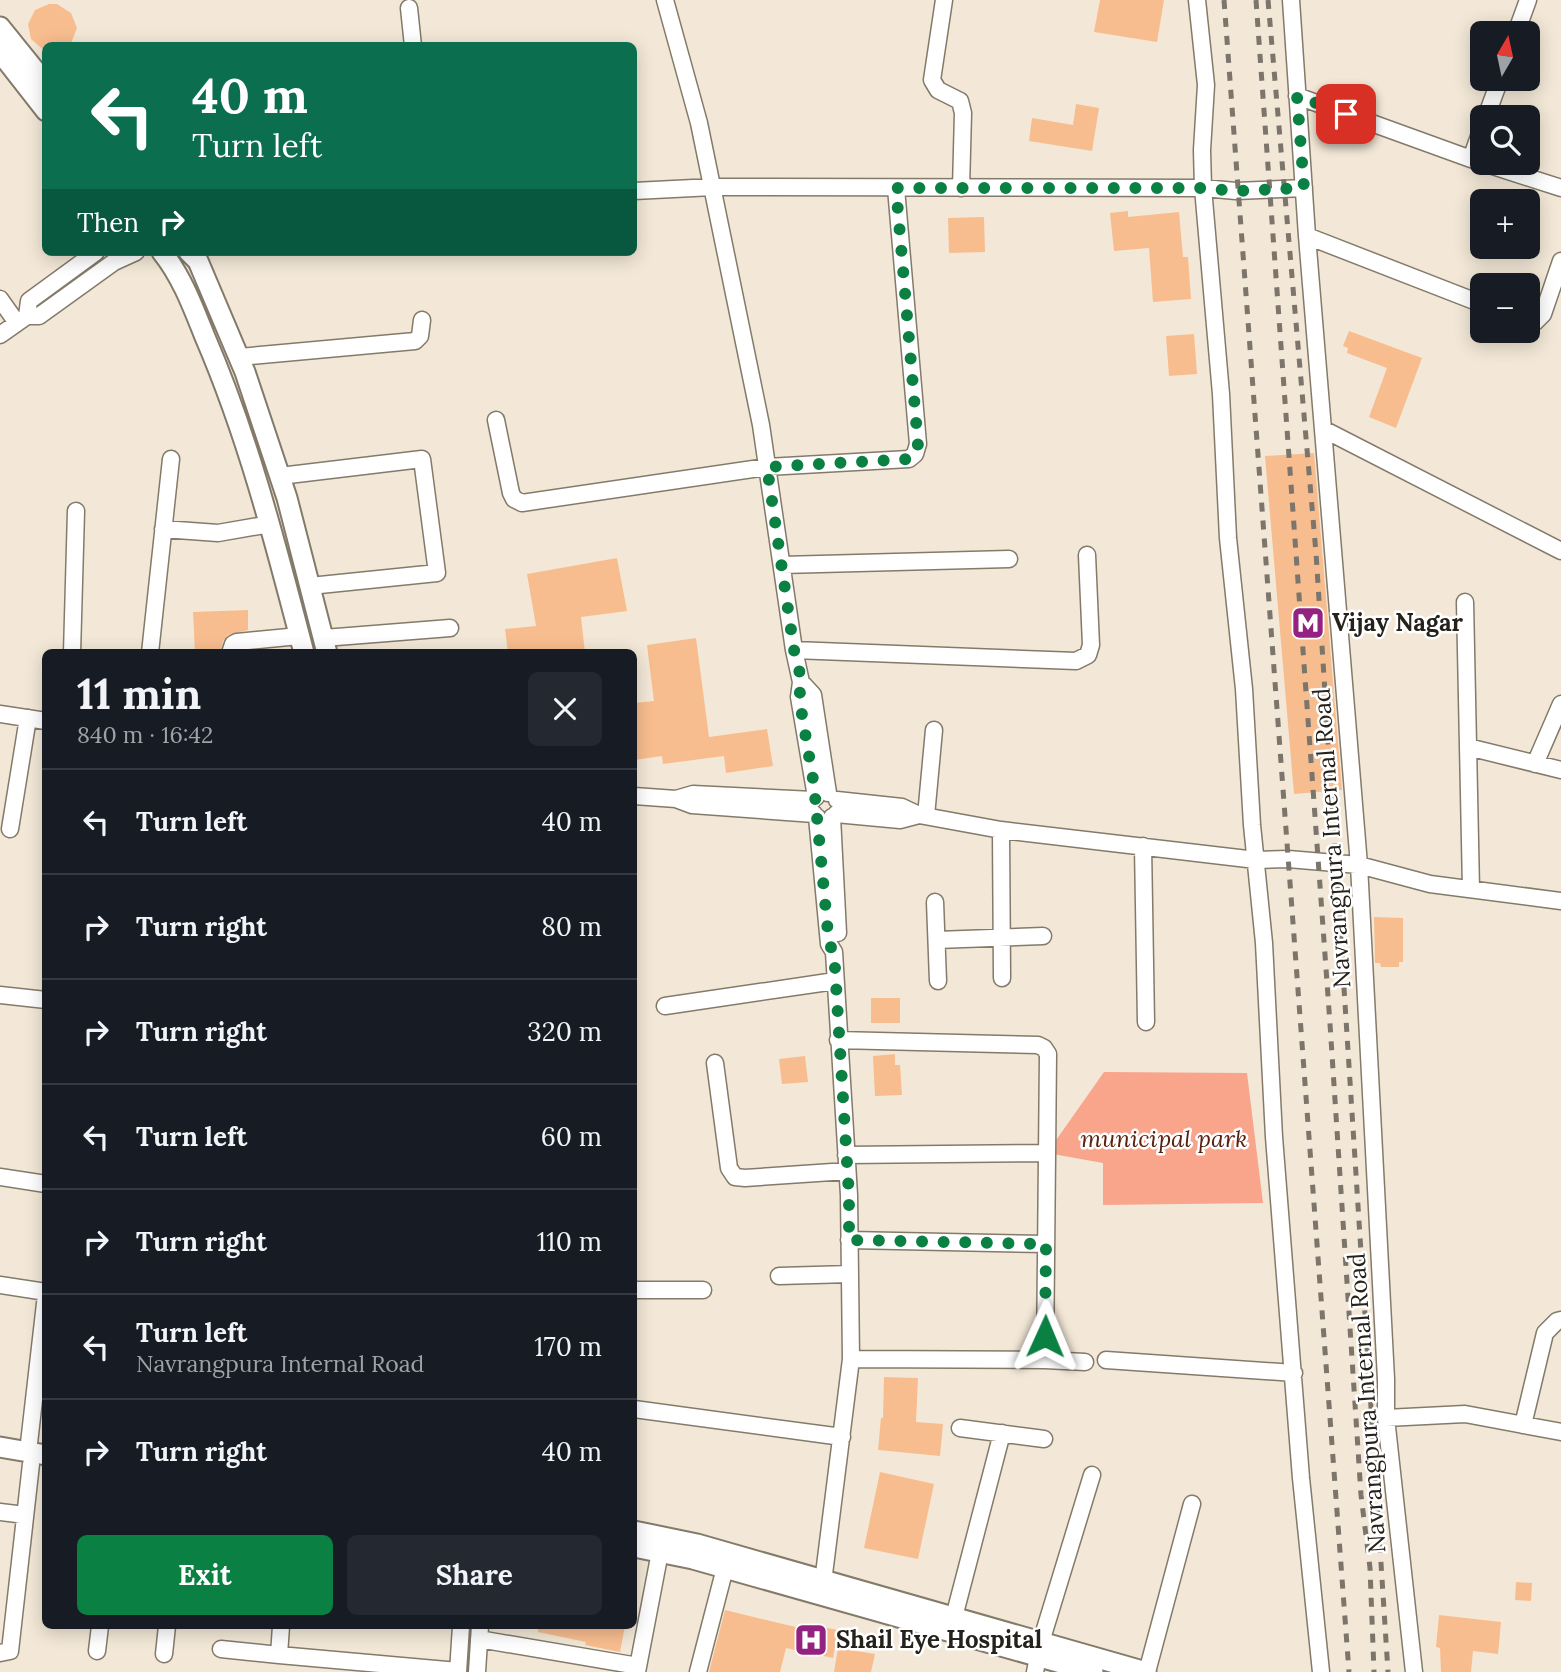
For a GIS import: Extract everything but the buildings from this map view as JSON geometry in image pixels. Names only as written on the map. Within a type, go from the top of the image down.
[{"type":"main road","points":[[0,26],[42,79]]},
{"type":"main road","points":[[0,52],[42,106]]},
{"type":"main road","points":[[165,256],[177,270],[224,380],[270,524],[302,644]]},
{"type":"main road","points":[[193,256],[198,261],[239,357],[279,476],[326,646]]},
{"type":"main road","points":[[0,1447],[37,1460]]},
{"type":"main road","points":[[0,1459],[37,1460]]},
{"type":"main road","points":[[637,1532],[696,1544],[823,1588],[1093,1672]]},
{"type":"main road","points":[[637,1548],[954,1617],[1046,1659],[1147,1672]]},
{"type":"street","points":[[666,0],[713,187],[767,467],[794,650],[802,682],[813,695],[839,944],[834,952],[847,1163],[850,1359],[823,1588]]},
{"type":"street","points":[[944,0],[932,79],[938,90],[960,101],[963,113],[961,188]]},
{"type":"street","points":[[1197,0],[1206,85],[1202,150],[1203,188],[1222,394],[1228,538],[1244,689],[1264,943],[1274,1137],[1301,1478],[1321,1672]]},
{"type":"street","name":"Navrangpura Internal Road","points":[[1291,0],[1307,236],[1359,865],[1386,1418],[1414,1672]]},
{"type":"street","points":[[1520,21],[1528,0]]},
{"type":"street","points":[[409,8],[413,42]]},
{"type":"street","points":[[1297,96],[1470,159]]},
{"type":"street","points":[[1521,175],[1561,188]]},
{"type":"street","points":[[637,191],[713,187],[1203,188],[1236,191],[1304,188]]},
{"type":"street","points":[[496,420],[511,493],[514,499],[522,503],[767,467],[909,459],[915,454],[918,444],[896,188]]},
{"type":"street","points":[[1307,236],[1470,299]]},
{"type":"street","points":[[22,320],[29,301],[91,256]]},
{"type":"street","points":[[0,335],[22,320],[39,316],[114,262],[127,256]]},
{"type":"street","points":[[1540,317],[1561,261]]},
{"type":"street","points":[[0,299],[22,320]]},
{"type":"street","points":[[239,357],[415,341],[420,336],[422,320]]},
{"type":"street","points":[[1324,429],[1561,551]]},
{"type":"street","points":[[279,476],[422,458],[437,573],[310,586]]},
{"type":"street","points":[[150,649],[171,459]]},
{"type":"street","points":[[72,649],[76,511]]},
{"type":"street","points":[[163,530],[218,533],[270,524]]},
{"type":"street","points":[[794,650],[1076,661],[1088,655],[1091,645],[1087,555]]},
{"type":"street","points":[[782,565],[1009,559]]},
{"type":"street","points":[[1465,602],[1471,889]]},
{"type":"street","points":[[326,646],[450,628]]},
{"type":"street","points":[[231,649],[237,642],[302,644]]},
{"type":"street","points":[[1535,764],[1561,704]]},
{"type":"street","points":[[0,714],[42,720]]},
{"type":"street","points":[[10,830],[28,718]]},
{"type":"street","points":[[922,816],[934,730]]},
{"type":"street","points":[[1468,747],[1561,770]]},
{"type":"street","points":[[637,796],[677,799],[692,805],[902,807],[922,816],[1001,830],[1256,860],[1288,859],[1359,865],[1430,884],[1561,901]]},
{"type":"street","points":[[1001,830],[1002,978]]},
{"type":"street","points":[[1143,846],[1146,1022]]},
{"type":"street","points":[[935,902],[938,981]]},
{"type":"street","points":[[937,940],[1043,936]]},
{"type":"street","points":[[665,1006],[835,981]]},
{"type":"street","points":[[0,995],[42,998]]},
{"type":"street","points":[[838,1040],[1038,1045],[1048,1054],[1045,1360]]},
{"type":"street","points":[[715,1063],[729,1168],[735,1177],[746,1178],[847,1163],[1047,1153]]},
{"type":"street","points":[[0,1177],[42,1183]]},
{"type":"street","points":[[849,1240],[1046,1244]]},
{"type":"street","points":[[779,1276],[850,1274]]},
{"type":"street","points":[[0,1285],[42,1293]]},
{"type":"street","points":[[637,1290],[703,1290]]},
{"type":"street","points":[[1523,1425],[1545,1333],[1561,1320]]},
{"type":"street","points":[[850,1359],[1085,1362]]},
{"type":"street","points":[[1106,1360],[1294,1373]]},
{"type":"street","points":[[0,1653],[10,1651],[24,1515],[37,1460],[42,1368]]},
{"type":"street","points":[[637,1409],[842,1437]]},
{"type":"street","points":[[1386,1418],[1465,1414],[1561,1432]]},
{"type":"street","points":[[960,1427],[1044,1439]]},
{"type":"street","points":[[954,1617],[1002,1433]]},
{"type":"street","points":[[1046,1659],[1092,1475]]},
{"type":"street","points":[[1147,1672],[1192,1504]]},
{"type":"street","points":[[0,1513],[24,1515]]},
{"type":"street","points":[[477,1672],[480,1632],[637,1669],[660,1552]]},
{"type":"street","points":[[698,1672],[725,1568]]},
{"type":"street","points":[[0,1584],[17,1585]]},
{"type":"street","points":[[97,1651],[100,1629]]},
{"type":"street","points":[[164,1654],[167,1629]]},
{"type":"street","points":[[279,1655],[281,1629]]},
{"type":"street","points":[[221,1649],[458,1671],[461,1629]]},
{"type":"green space","name":"municipal park","points":[[1104,1072],[1247,1073],[1263,1203],[1103,1205],[1103,1163],[1047,1153]]},
{"type":"railway","points":[[1224,0],[1349,1672]]},
{"type":"railway","points":[[1256,0],[1361,1495],[1370,1568],[1374,1672]]},
{"type":"railway","points":[[1268,0],[1316,553],[1388,1672]]},
{"type":"place","name":"Vijay Nagar","points":[[1308,623]]},
{"type":"place","name":"Shail Eye Hospital","points":[[811,1640]]},
{"type":"route","points":[[1045,1336],[1046,1244],[849,1240],[849,1195],[834,952],[829,944],[817,817],[812,808],[816,797],[799,697],[802,682],[794,650],[767,467],[909,459],[915,454],[918,444],[896,188],[1203,188],[1236,191],[1304,188],[1297,96],[1346,114]]}]
